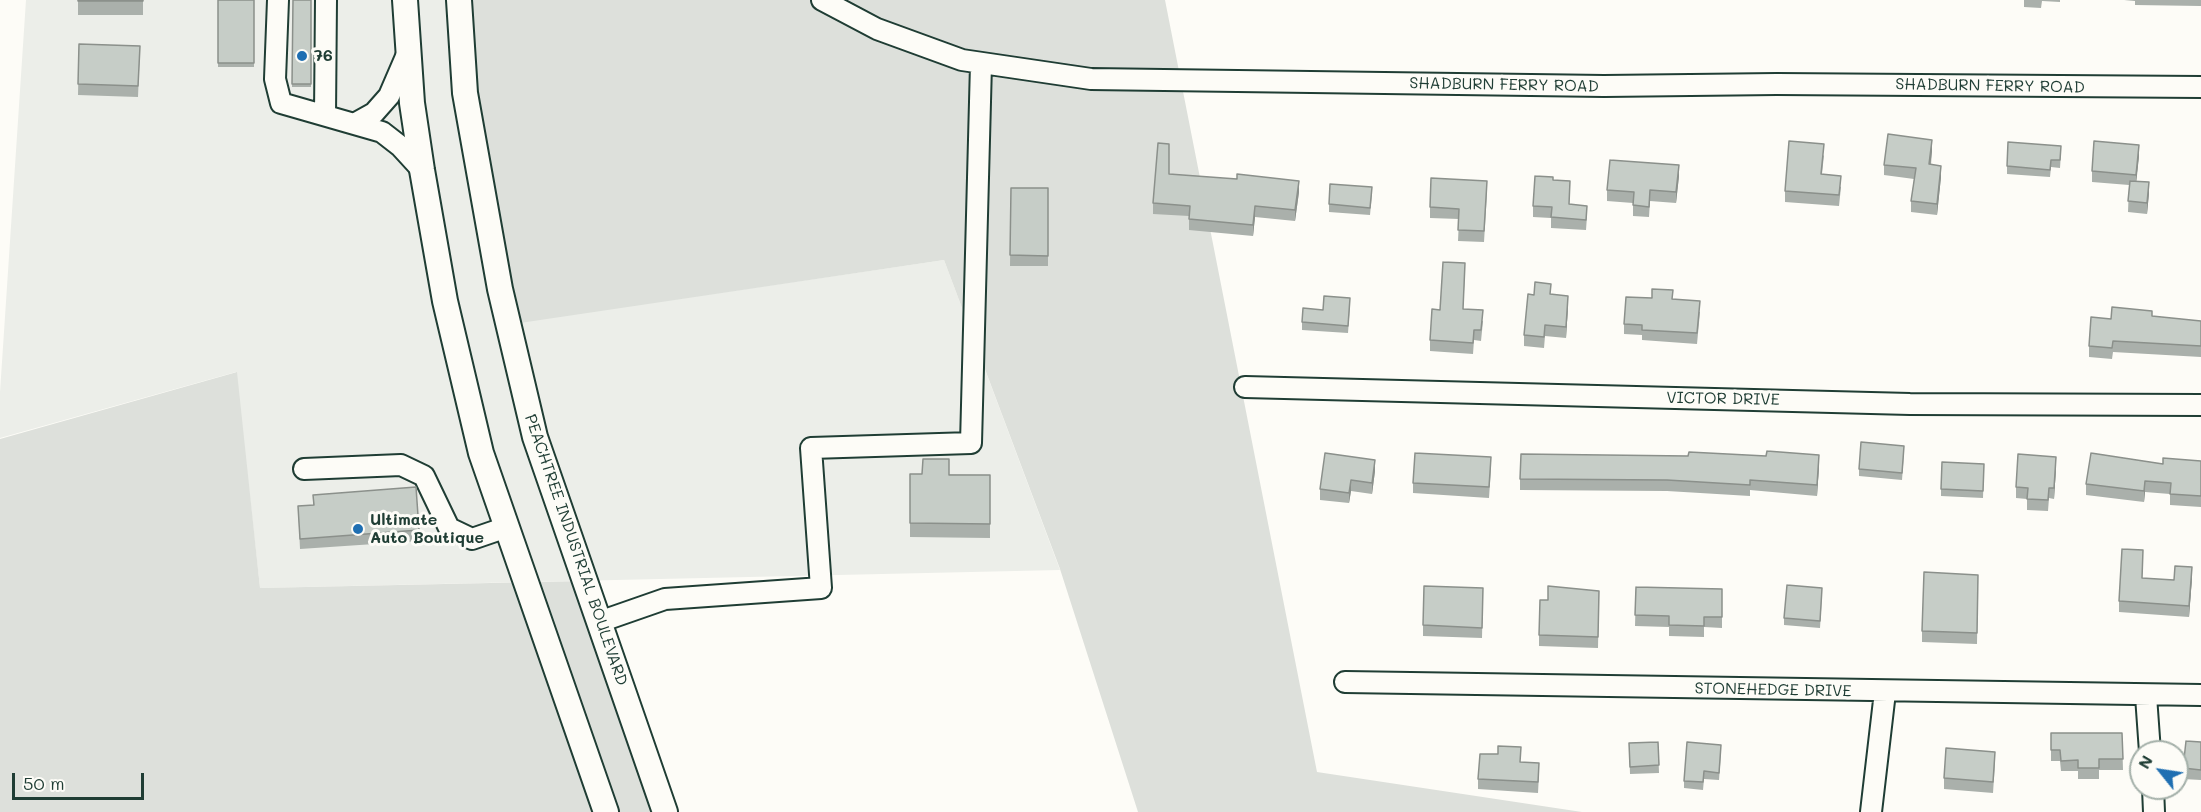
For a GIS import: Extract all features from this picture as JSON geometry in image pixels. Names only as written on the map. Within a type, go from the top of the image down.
[{"type":"main road","points":[[405,0],[408,52],[422,170],[455,344],[481,453],[606,812]]},
{"type":"main road","name":"PEACHTREE INDUSTRIAL BOULEVARD","points":[[459,0],[465,93],[500,289],[535,437],[665,812]]},
{"type":"street","points":[[278,0],[275,79],[281,103],[382,132],[400,146],[422,170]]},
{"type":"street","points":[[325,115],[326,0]]},
{"type":"street","name":"SHADBURN FERRY ROAD","points":[[822,0],[877,28],[962,60],[1091,79],[1222,82],[2201,87]]},
{"type":"street","points":[[356,123],[374,113],[388,96],[408,52]]},
{"type":"street","points":[[599,622],[665,599],[820,588],[812,448],[971,443],[981,64]]},
{"type":"street","name":"VICTOR DRIVE","points":[[1245,387],[1910,404],[2201,405]]},
{"type":"street","points":[[304,469],[401,465],[424,476],[449,528],[472,539],[507,527]]},
{"type":"street","name":"STONEHEDGE DRIVE","points":[[1345,682],[2146,696],[2201,695]]},
{"type":"street","points":[[1871,812],[1886,692]]},
{"type":"street","points":[[2146,696],[2149,740]]},
{"type":"shaded area","points":[[26,0],[458,0],[520,322],[944,260],[1060,570],[260,588],[236,372],[0,438],[0,392]]},
{"type":"shaded area","points":[[458,0],[1165,0],[1317,772],[1582,812],[1138,812],[1060,569],[944,260],[520,323],[459,59]]},
{"type":"shaded area","points":[[237,372],[260,588],[583,581],[667,812],[0,812],[0,439]]},
{"type":"building","points":[[143,0],[143,1],[78,1]]},
{"type":"building","points":[[218,0],[254,0],[254,63],[218,63]]},
{"type":"building","points":[[293,0],[311,0],[311,84],[292,84]]},
{"type":"building","points":[[79,44],[140,46],[138,86],[78,84]]},
{"type":"building","points":[[1888,134],[1932,140],[1929,164],[1941,166],[1937,204],[1911,201],[1916,168],[1884,165]]},
{"type":"building","points":[[1789,141],[1824,144],[1821,174],[1841,176],[1839,195],[1785,191]]},
{"type":"building","points":[[2094,141],[2139,145],[2136,175],[2092,171]]},
{"type":"building","points":[[2008,142],[2061,146],[2060,160],[2051,160],[2050,170],[2007,166]]},
{"type":"building","points":[[1158,143],[1169,144],[1169,174],[1237,179],[1237,174],[1299,181],[1295,210],[1255,206],[1253,225],[1189,219],[1190,206],[1153,203]]},
{"type":"building","points":[[1610,160],[1679,165],[1676,192],[1650,190],[1649,207],[1633,205],[1634,192],[1607,190]]},
{"type":"building","points":[[1535,176],[1570,181],[1569,204],[1587,206],[1586,220],[1551,217],[1552,207],[1533,206]]},
{"type":"building","points":[[1431,178],[1487,181],[1484,231],[1458,230],[1459,209],[1430,207]]},
{"type":"building","points":[[2130,181],[2149,182],[2147,203],[2128,201]]},
{"type":"building","points":[[1330,184],[1372,187],[1370,208],[1329,204]]},
{"type":"building","points":[[1011,188],[1048,188],[1048,256],[1010,255]]},
{"type":"building","points":[[1443,262],[1465,263],[1463,309],[1483,310],[1481,330],[1474,330],[1473,343],[1430,340],[1432,309],[1440,310]]},
{"type":"building","points":[[1535,282],[1551,284],[1550,294],[1568,296],[1566,327],[1545,325],[1544,337],[1524,335],[1528,294],[1534,295]]},
{"type":"building","points":[[1652,289],[1673,290],[1672,299],[1700,301],[1697,333],[1642,330],[1642,325],[1624,324],[1626,297],[1652,298]]},
{"type":"building","points":[[1324,296],[1350,298],[1348,326],[1302,322],[1303,308],[1323,310]]},
{"type":"building","points":[[2112,307],[2152,311],[2152,316],[2201,321],[2201,346],[2113,341],[2112,348],[2089,346],[2091,317],[2111,319]]},
{"type":"building","points":[[1861,442],[1904,446],[1902,473],[1859,469]]},
{"type":"building","points":[[1767,451],[1819,455],[1817,485],[1750,480],[1750,485],[1667,480],[1520,479],[1521,454],[1688,456],[1689,452],[1766,456]]},
{"type":"building","points":[[1325,453],[1375,460],[1372,483],[1351,480],[1349,493],[1320,489]]},
{"type":"building","points":[[1415,453],[1491,457],[1489,487],[1413,483]]},
{"type":"building","points":[[2091,453],[2163,464],[2163,458],[2201,461],[2201,496],[2170,494],[2171,483],[2145,481],[2144,491],[2086,484]]},
{"type":"building","points":[[2018,454],[2056,457],[2054,488],[2049,488],[2048,500],[2027,499],[2028,488],[2016,487]]},
{"type":"building","points":[[923,459],[949,459],[949,475],[990,475],[990,524],[910,523],[910,474],[922,474]]},
{"type":"building","points":[[1942,462],[1984,464],[1983,491],[1941,489]]},
{"type":"building","name":"Ultimate Auto Boutique","points":[[416,487],[419,530],[300,539],[298,506],[314,505],[313,495]]},
{"type":"building","points":[[2122,549],[2143,550],[2142,578],[2174,580],[2175,566],[2192,567],[2189,606],[2119,601]]},
{"type":"building","points":[[1924,572],[1978,575],[1977,633],[1922,631]]},
{"type":"building","points":[[1787,585],[1822,588],[1820,621],[1784,618]]},
{"type":"building","points":[[1424,586],[1483,588],[1482,628],[1423,625]]},
{"type":"building","points":[[1548,586],[1599,591],[1598,637],[1539,635],[1540,600],[1548,600]]},
{"type":"building","points":[[1636,587],[1722,589],[1722,617],[1704,617],[1704,626],[1669,625],[1669,616],[1635,615]]},
{"type":"building","points":[[2051,733],[2122,733],[2123,759],[2099,759],[2099,768],[2078,768],[2078,760],[2061,761],[2060,750],[2051,750]]},
{"type":"building","points":[[2189,741],[2201,742],[2201,770],[2189,769]]},
{"type":"building","points":[[1658,742],[1659,765],[1630,767],[1629,743]]},
{"type":"building","points":[[1687,742],[1721,745],[1719,773],[1704,771],[1703,782],[1684,781]]},
{"type":"building","points":[[1498,746],[1521,747],[1520,762],[1539,763],[1538,782],[1478,779],[1480,754],[1498,754]]},
{"type":"building","points":[[1946,748],[1995,752],[1993,782],[1944,778]]},
{"type":"place","name":"76","points":[[302,56]]},
{"type":"place","name":"Ultimate Auto Boutique","points":[[358,529]]}]
